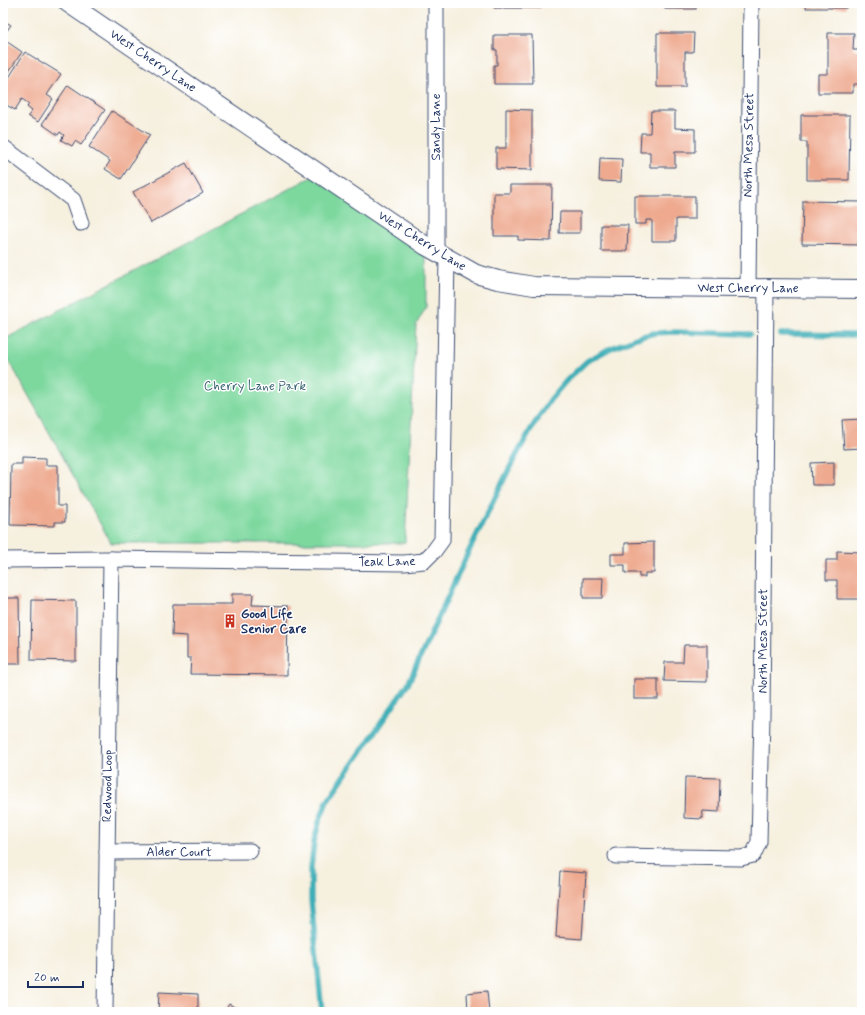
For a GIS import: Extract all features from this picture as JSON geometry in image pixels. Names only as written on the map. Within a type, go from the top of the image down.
[{"type":"street","name":"West Cherry Lane","points":[[68,3],[419,241],[476,274],[498,280],[534,286],[862,289]]},
{"type":"street","name":"Sandy Lane","points":[[436,3],[442,254]]},
{"type":"street","name":"North Mesa Street","points":[[616,856],[741,858],[753,854],[758,842],[762,717],[757,288],[751,3]]},
{"type":"street","points":[[4,149],[73,200],[81,222]]},
{"type":"street","name":"Teak Lane","points":[[3,560],[111,559],[404,563],[424,561],[442,540],[442,254]]},
{"type":"street","name":"Redwood Loop","points":[[105,1012],[111,559]]},
{"type":"street","name":"Alder Court","points":[[107,852],[250,851]]},
{"type":"green space","name":"Cherry Lane Park","points":[[319,173],[426,246],[426,307],[416,325],[405,543],[111,543],[3,350],[3,340]]},
{"type":"building","points":[[495,3],[541,3],[541,8],[494,8]]},
{"type":"building","points":[[665,3],[696,3],[696,9],[665,9]]},
{"type":"building","points":[[806,3],[846,3],[846,8],[806,8]]},
{"type":"building","points":[[3,20],[11,25],[3,36]]},
{"type":"building","points":[[657,33],[694,33],[693,52],[685,52],[685,87],[657,87]]},
{"type":"building","points":[[828,33],[854,33],[853,50],[862,50],[862,84],[853,84],[853,93],[818,93],[818,74],[828,74]]},
{"type":"building","points":[[494,35],[532,35],[533,84],[494,84],[494,65],[497,65],[497,50],[494,50]]},
{"type":"building","points":[[3,39],[22,52],[3,80]]},
{"type":"building","points":[[25,52],[61,74],[47,95],[53,99],[38,122],[28,116],[32,111],[27,107],[29,104],[22,99],[15,110],[3,103],[3,87]]},
{"type":"building","points":[[68,85],[105,110],[81,145],[75,141],[72,146],[61,140],[64,135],[60,132],[58,135],[42,124]]},
{"type":"building","points":[[506,109],[532,110],[532,170],[496,169],[496,148],[506,148]]},
{"type":"building","points":[[112,111],[150,135],[121,179],[105,169],[110,161],[89,147]]},
{"type":"building","points":[[651,111],[675,111],[675,128],[695,129],[695,152],[675,152],[675,167],[650,167],[650,152],[640,152],[641,133],[650,133]]},
{"type":"building","points":[[801,115],[850,115],[849,180],[807,180],[807,142],[801,142]]},
{"type":"building","points":[[600,158],[622,159],[621,182],[599,181]]},
{"type":"building","points":[[186,163],[203,193],[151,223],[133,192]]},
{"type":"building","points":[[510,185],[552,185],[551,241],[518,240],[518,236],[494,236],[494,193],[510,193]]},
{"type":"building","points":[[635,196],[695,196],[695,219],[676,219],[676,241],[652,241],[652,220],[646,220],[646,224],[635,224]]},
{"type":"building","points":[[803,201],[862,202],[862,245],[802,244]]},
{"type":"building","points":[[560,212],[580,212],[580,233],[559,233]]},
{"type":"building","points":[[601,225],[628,225],[627,251],[601,251]]},
{"type":"building","points":[[862,419],[862,448],[844,449],[842,420]]},
{"type":"building","points":[[22,457],[46,458],[46,465],[58,465],[58,506],[65,506],[65,522],[55,522],[55,526],[10,525],[11,464],[22,464]]},
{"type":"building","points":[[834,462],[834,485],[812,485],[811,463]]},
{"type":"building","points":[[654,542],[654,573],[645,573],[645,577],[639,577],[639,573],[625,573],[625,565],[611,565],[611,554],[625,554],[625,543]]},
{"type":"building","points":[[837,551],[862,552],[862,599],[837,599],[837,580],[826,580],[826,560],[837,560]]},
{"type":"building","points":[[583,578],[603,578],[602,598],[583,598]]},
{"type":"building","name":"Good Life Senior Care","points":[[232,594],[253,594],[252,605],[288,606],[287,675],[190,674],[191,658],[187,658],[187,636],[172,635],[173,604],[232,604]]},
{"type":"building","points":[[3,598],[19,598],[20,664],[3,664]]},
{"type":"building","points":[[32,600],[76,601],[76,661],[31,660]]},
{"type":"building","points":[[684,645],[707,645],[707,682],[664,681],[665,662],[683,662]]},
{"type":"building","points":[[634,679],[658,679],[658,699],[634,699]]},
{"type":"building","points":[[685,777],[720,778],[719,812],[703,811],[702,819],[684,818]]},
{"type":"building","points":[[560,871],[586,873],[582,939],[556,937]]},
{"type":"building","points":[[487,991],[489,1012],[468,1012],[467,993]]},
{"type":"building","points":[[159,992],[198,994],[198,1012],[158,1012]]},
{"type":"building","points":[[229,1004],[243,1012],[224,1012]]},
{"type":"waterway","points":[[322,1012],[311,900],[311,867],[314,842],[319,822],[327,801],[408,684],[466,557],[510,467],[531,429],[550,400],[566,381],[587,361],[609,349],[636,338],[654,333],[675,332],[750,334]]},
{"type":"waterway","points":[[781,334],[862,335]]},
{"type":"place","name":"Good Life Senior Care","points":[[230,621]]}]
